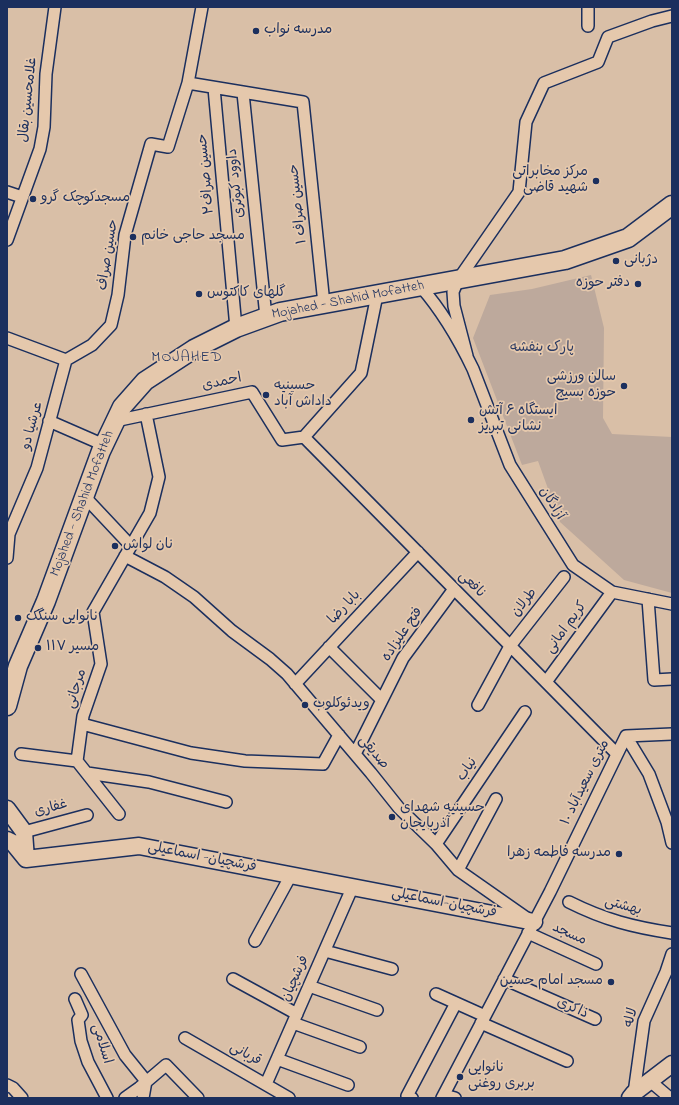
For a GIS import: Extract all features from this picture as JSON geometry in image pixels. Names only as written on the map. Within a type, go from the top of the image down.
[{"type":"main road","name":"Mojahed - Shahid Mofatteh","points":[[7,706],[12,672],[46,601],[104,445],[122,407],[145,381],[194,349],[236,328],[280,312],[565,260],[628,238],[672,205]]},
{"type":"main road","points":[[7,809],[24,832],[26,859]]},
{"type":"main road","points":[[7,840],[13,843],[26,859]]},
{"type":"main road","name":"فرشچیان- اسماعیلی","points":[[26,859],[139,846],[353,886]]},
{"type":"main road","name":"فرشچیان-اسماعیلی","points":[[353,886],[531,928]]},
{"type":"main road","points":[[632,1096],[672,1064]]},
{"type":"street","name":"غلامحسین بقال","points":[[7,240],[40,149],[44,127],[46,74],[55,7]]},
{"type":"street","name":"حسین صراف","points":[[66,360],[92,345],[110,325],[118,295],[124,235],[151,144],[168,146],[188,83],[202,7]]},
{"type":"street","points":[[588,7],[588,26]]},
{"type":"street","points":[[467,356],[454,306],[453,292],[458,280],[519,192],[526,122],[544,83],[598,62],[608,37],[672,16]]},
{"type":"street","points":[[188,83],[243,93]]},
{"type":"street","name":"حسین صراف۲","points":[[214,88],[236,328]]},
{"type":"street","name":"حسین صراف ۱","points":[[243,93],[303,102],[324,304]]},
{"type":"street","name":"داوود کبوتری","points":[[243,93],[266,317]]},
{"type":"street","points":[[7,192],[22,197]]},
{"type":"street","points":[[421,287],[435,302],[467,356]]},
{"type":"street","points":[[304,437],[361,372],[377,295]]},
{"type":"street","points":[[7,338],[66,360]]},
{"type":"street","name":"آزادگان","points":[[467,356],[510,465],[573,566],[612,592],[672,604]]},
{"type":"street","name":"عرشیا دو","points":[[7,558],[9,534],[37,468],[66,360]]},
{"type":"street","name":"احمدی","points":[[115,421],[252,392],[282,440],[304,437]]},
{"type":"street","name":"مرجانی","points":[[77,761],[83,716],[101,664],[92,612],[150,513],[159,476],[146,414]]},
{"type":"street","points":[[49,421],[104,445]]},
{"type":"street","name":"نافعی","points":[[304,437],[617,754]]},
{"type":"street","points":[[84,496],[128,551]]},
{"type":"street","name":"صدیقی","points":[[128,551],[194,597],[232,631],[270,659],[287,674],[399,808],[436,844],[458,870],[531,928]]},
{"type":"street","name":"بابا رضا","points":[[295,684],[418,552]]},
{"type":"street","name":"طرلان","points":[[510,646],[564,577]]},
{"type":"street","name":"فتح علیزاده","points":[[355,754],[403,658],[454,589]]},
{"type":"street","name":"کریم امانی","points":[[546,682],[612,592]]},
{"type":"street","points":[[648,599],[654,680],[672,679]]},
{"type":"street","points":[[478,706],[510,646]]},
{"type":"street","points":[[329,647],[382,700]]},
{"type":"street","name":"نیاب","points":[[436,844],[525,712]]},
{"type":"street","points":[[82,724],[186,752],[245,761],[323,764],[338,735]]},
{"type":"street","name":"۱۰ متری سعیدآباد","points":[[443,1097],[550,892],[626,736],[672,734]]},
{"type":"street","points":[[626,736],[649,774],[667,822],[672,843]]},
{"type":"street","points":[[21,754],[77,761],[119,814]]},
{"type":"street","points":[[87,773],[149,782],[226,802]]},
{"type":"street","points":[[458,870],[496,799]]},
{"type":"street","name":"غفاری","points":[[24,832],[86,815]]},
{"type":"street","points":[[255,941],[291,875]]},
{"type":"street","name":"فرشچیان","points":[[266,1084],[353,886]]},
{"type":"street","name":"بهشتی","points":[[569,902],[593,914],[621,924],[672,933]]},
{"type":"street","name":"مسجد","points":[[531,928],[596,964]]},
{"type":"street","points":[[324,951],[392,969]]},
{"type":"street","name":"لاله","points":[[632,1096],[644,1021],[666,972],[672,954]]},
{"type":"street","points":[[81,974],[124,1054],[146,1081],[143,1098]]},
{"type":"street","points":[[233,979],[295,1018],[360,1047]]},
{"type":"street","name":"ذاکری","points":[[504,979],[595,1019]]},
{"type":"street","points":[[309,986],[377,1010]]},
{"type":"street","points":[[436,994],[567,1061]]},
{"type":"street","name":"اسلامی","points":[[75,999],[82,1015],[78,1020],[85,1055],[107,1098]]},
{"type":"street","points":[[412,1098],[407,1096],[456,1003]]},
{"type":"street","name":"قربانی","points":[[185,1038],[289,1098]]},
{"type":"street","points":[[277,1059],[348,1084]]},
{"type":"street","points":[[125,1098],[166,1065],[198,1098]]},
{"type":"street","points":[[650,1081],[670,1098]]},
{"type":"street","points":[[7,1085],[22,1098]]},
{"type":"street","points":[[443,1097],[455,1098]]},
{"type":"green space","name":"پارک بنفشه","points":[[591,275],[604,328],[603,418],[612,434],[672,437],[672,593],[624,580],[560,522],[538,461],[522,465],[473,338],[490,295],[532,289]]},
{"type":"place","name":"مدرسه نواب","points":[[256,31]]},
{"type":"place","name":"مرکز مخابراتی شهید قاضی","points":[[596,181]]},
{"type":"place","name":"مسجدکوچک گرو","points":[[33,199]]},
{"type":"place","name":"مسجد حاجی خانم","points":[[133,237]]},
{"type":"place","name":"دژبانی","points":[[616,261]]},
{"type":"place","name":"دفتر حوزه","points":[[638,284]]},
{"type":"place","name":"گلهای کاکتوس","points":[[199,294]]},
{"type":"place","name":"سالن ورزشی حوزه بسیج","points":[[624,386]]},
{"type":"place","name":"حسینیه داداش آباد","points":[[266,395]]},
{"type":"place","name":"ایستگاه ۶ آتش نشانی تبریز","points":[[471,420]]},
{"type":"place","name":"نان لواش","points":[[115,546]]},
{"type":"place","name":"نانوایی سنگک","points":[[18,618]]},
{"type":"place","name":"مسیر ۱۱۷","points":[[38,648]]},
{"type":"place","name":"ویدئوکلوب","points":[[305,705]]},
{"type":"place","name":"حسینیه شهدای آذربایجان","points":[[392,817]]},
{"type":"place","name":"مدرسه فاطمه زهرا","points":[[619,854]]},
{"type":"place","name":"مسجد امام حسین","points":[[611,982]]},
{"type":"place","name":"نانوایی بربری روغنی","points":[[460,1077]]},
{"type":"district","name":"MOJAHED","points":[[187,359]]}]
